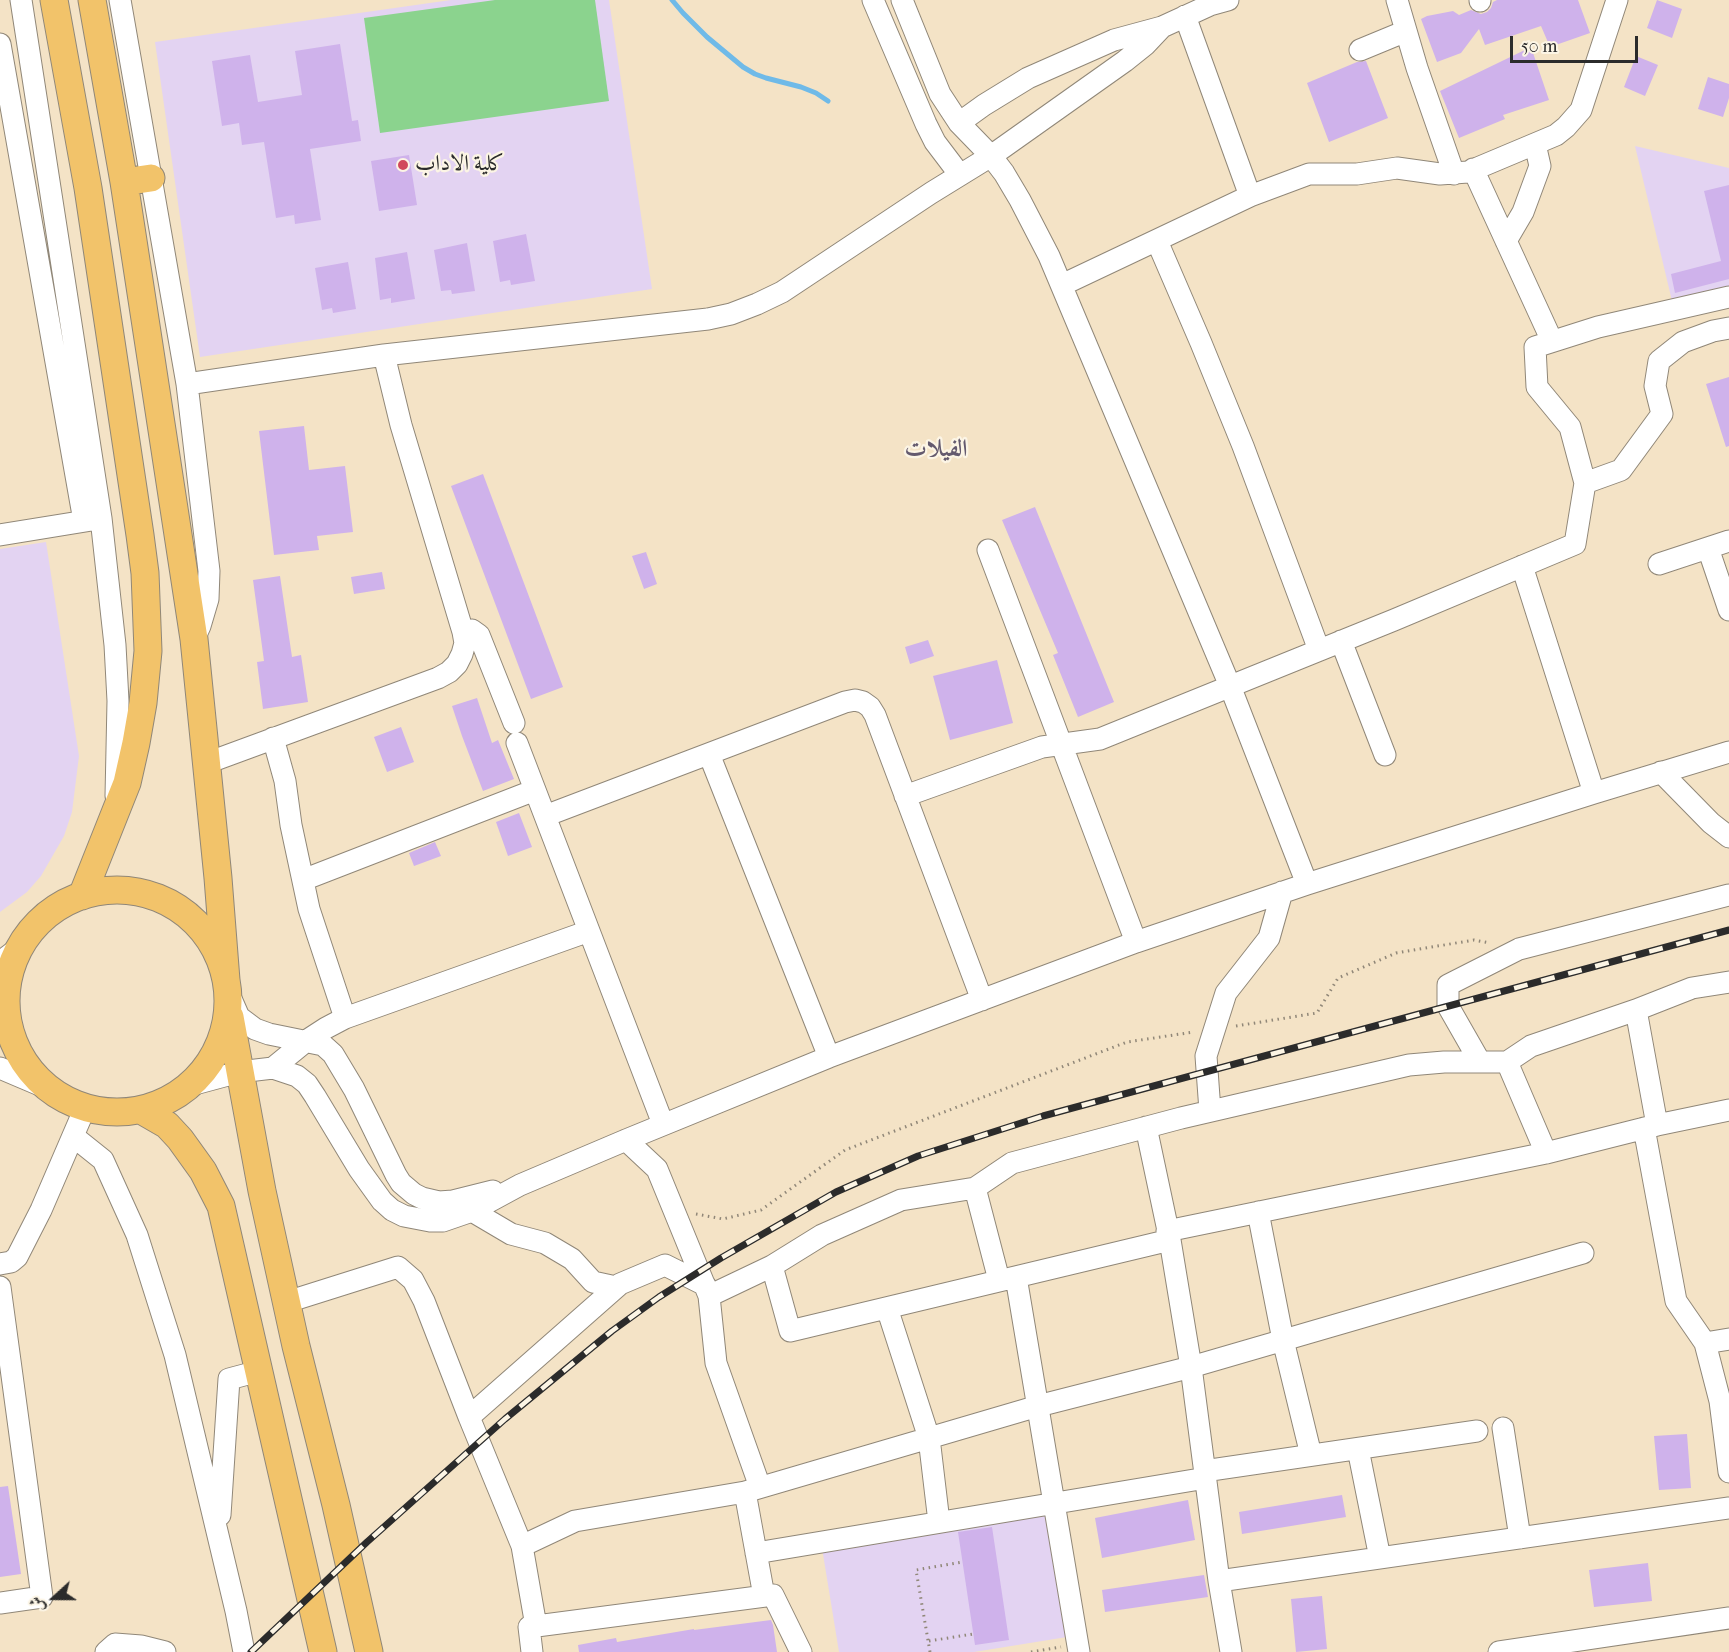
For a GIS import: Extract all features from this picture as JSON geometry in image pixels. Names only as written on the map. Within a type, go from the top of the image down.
[{"type":"main road","points":[[54,0],[88,188],[145,573],[148,651],[143,703],[128,783],[82,896]]},
{"type":"main road","points":[[92,0],[124,182],[194,639],[227,992],[239,1072],[262,1191],[369,1652]]},
{"type":"main road","points":[[124,182],[152,178]]},
{"type":"main road","points":[[105,891],[128,891],[151,896],[173,905],[192,919],[207,937],[219,957],[227,992],[225,1029],[217,1051],[201,1075],[191,1085],[167,1101],[141,1110],[112,1113],[84,1108],[59,1096],[47,1088],[26,1065],[18,1052],[8,1022],[7,991],[10,955],[36,925],[63,904],[82,896],[105,891]]},
{"type":"main road","points":[[141,1110],[167,1125],[180,1139],[198,1163],[221,1206],[323,1652]]},
{"type":"street","points":[[21,0],[93,520]]},
{"type":"street","points":[[120,0],[187,384],[209,571],[208,599],[194,639]]},
{"type":"street","points":[[873,0],[935,142],[960,175]]},
{"type":"street","points":[[902,0],[940,94],[959,123],[1004,173],[1062,285],[1230,686],[1307,884]]},
{"type":"street","points":[[959,123],[1028,78],[1114,40],[1162,27],[1210,5],[1228,0]]},
{"type":"street","points":[[1397,0],[1417,68],[1463,171],[1506,241],[1552,341]]},
{"type":"street","points":[[1062,285],[1251,196],[1309,174],[1357,174],[1397,168],[1440,174],[1463,171],[1556,135],[1581,110],[1617,0]]},
{"type":"street","points":[[1185,16],[1251,196]]},
{"type":"street","points":[[187,384],[384,355],[708,319],[731,314],[782,292],[991,156],[1125,61],[1162,27]]},
{"type":"street","points":[[1360,50],[1406,31]]},
{"type":"street","points":[[0,44],[116,645],[118,731],[115,814]]},
{"type":"street","points":[[1506,241],[1523,212],[1540,166],[1535,144]]},
{"type":"street","points":[[1157,241],[1243,446],[1319,650]]},
{"type":"street","points":[[905,796],[1042,747],[1100,739],[1575,544],[1585,483],[1569,427],[1537,387],[1535,347],[1598,327],[1729,297]]},
{"type":"street","points":[[1585,483],[1621,470],[1662,414],[1654,386],[1659,361],[1683,342],[1713,330],[1729,328]]},
{"type":"street","points":[[207,763],[438,678],[457,664],[462,654],[465,643],[464,632],[404,436],[384,355]]},
{"type":"street","points":[[0,535],[93,520]]},
{"type":"street","points":[[1659,564],[1729,541]]},
{"type":"street","points":[[1708,548],[1729,610]]},
{"type":"street","points":[[988,550],[1136,942]]},
{"type":"street","points":[[1522,566],[1594,793]]},
{"type":"street","points":[[464,632],[472,630],[479,635],[535,790],[663,1125]]},
{"type":"street","points":[[1341,641],[1385,755]]},
{"type":"street","points":[[545,816],[845,702],[855,700],[863,702],[870,706],[875,715],[982,1000]]},
{"type":"street","points":[[273,738],[285,781],[291,825],[309,909],[345,1018]]},
{"type":"street","points":[[191,1085],[239,1072],[273,1068],[297,1076],[307,1084],[368,1184],[382,1201],[404,1216],[430,1221],[449,1219],[472,1211],[520,1185],[829,1057],[1136,942],[1282,892],[1729,752]]},
{"type":"street","points":[[709,754],[829,1057]]},
{"type":"street","points":[[1661,772],[1711,824],[1729,837]]},
{"type":"street","points":[[303,880],[535,790]]},
{"type":"street","points":[[1210,1111],[1206,1056],[1226,993],[1269,938],[1282,892]]},
{"type":"street","points":[[1480,1062],[1448,1006],[1448,986],[1519,949],[1729,895]]},
{"type":"street","points":[[273,1068],[306,1041],[345,1018],[589,931]]},
{"type":"street","points":[[707,1290],[772,1266],[822,1235],[901,1200],[975,1188],[1012,1163],[1210,1111],[1409,1065],[1444,1062],[1507,1062],[1532,1046],[1692,988],[1729,982]]},
{"type":"street","points":[[227,992],[239,1017],[247,1024],[268,1034],[323,1045],[333,1054],[354,1089],[396,1175],[401,1183],[414,1194],[430,1201],[453,1201],[520,1185]]},
{"type":"street","points":[[1636,1010],[1676,1301],[1705,1343],[1720,1401],[1729,1472]]},
{"type":"street","points":[[1507,1062],[1546,1153]]},
{"type":"street","points":[[0,1068],[47,1088]]},
{"type":"street","points":[[0,1264],[11,1262],[17,1257],[44,1204],[84,1108]]},
{"type":"street","points":[[772,1266],[790,1331],[1008,1278],[1258,1212],[1546,1153],[1729,1110]]},
{"type":"street","points":[[1146,1127],[1191,1366],[1219,1581],[1231,1652]]},
{"type":"street","points":[[73,1136],[103,1160],[137,1235],[175,1354],[244,1652]]},
{"type":"street","points":[[626,1140],[657,1169],[707,1290],[716,1363],[753,1489],[756,1553],[764,1596]]},
{"type":"street","points":[[975,1188],[1008,1278],[1038,1406],[1078,1648]]},
{"type":"street","points":[[472,1211],[512,1234],[545,1243],[572,1259],[593,1282],[616,1287]]},
{"type":"street","points":[[1258,1212],[1283,1340],[1311,1455]]},
{"type":"street","points":[[522,1546],[575,1521],[753,1489],[1038,1406],[1283,1340],[1583,1252]]},
{"type":"street","points":[[469,1417],[620,1284],[665,1265],[707,1290]]},
{"type":"street","points":[[287,1302],[398,1267],[413,1280],[424,1301],[522,1546],[536,1626]]},
{"type":"street","points":[[0,1287],[10,1439],[42,1597],[0,1603]]},
{"type":"street","points":[[887,1308],[929,1438],[939,1522]]},
{"type":"street","points":[[1705,1343],[1729,1339]]},
{"type":"street","points":[[218,1536],[229,1379],[259,1371]]},
{"type":"street","points":[[1503,1428],[1520,1538]]},
{"type":"street","points":[[756,1553],[1311,1455],[1477,1431]]},
{"type":"street","points":[[1358,1449],[1380,1558]]},
{"type":"street","points":[[1219,1581],[1729,1508]]},
{"type":"street","points":[[532,1652],[529,1627],[773,1595],[801,1652]]},
{"type":"street","points":[[1499,1652],[1729,1618]]},
{"type":"street","points":[[106,1652],[115,1644],[141,1646],[165,1652]]},
{"type":"path","points":[[674,1209],[723,1219],[761,1210],[845,1150],[1127,1042],[1317,1013],[1338,978],[1396,953],[1474,940],[1519,949]]},
{"type":"path","points":[[930,1652],[916,1570],[962,1562]]},
{"type":"path","points":[[928,1641],[973,1634]]},
{"type":"path","points":[[1030,1652],[1078,1648]]},
{"type":"shaded area","name":"كلية الاداب","points":[[451,0],[609,0],[652,289],[200,357],[155,42]]},
{"type":"shaded area","points":[[1635,146],[1729,168],[1729,291],[1673,305]]},
{"type":"shaded area","points":[[46,542],[79,756],[72,812],[64,836],[41,876],[27,892],[0,912],[0,549]]},
{"type":"shaded area","points":[[1047,1512],[1067,1637],[974,1652],[839,1652],[822,1548]]},
{"type":"green space","points":[[495,0],[595,0],[609,101],[380,133],[364,18]]},
{"type":"building","points":[[1497,0],[1578,0],[1590,33],[1550,47],[1541,26],[1485,45],[1479,29],[1461,53],[1437,62],[1421,19],[1453,11],[1459,15],[1471,10],[1481,14],[1487,12]]},
{"type":"building","points":[[1657,0],[1682,9],[1672,38],[1647,28]]},
{"type":"building","points":[[340,44],[352,121],[358,120],[361,141],[310,149],[321,220],[295,224],[294,215],[276,218],[264,142],[242,145],[239,123],[222,126],[212,61],[250,55],[258,102],[302,95],[295,51]]},
{"type":"building","points":[[1531,47],[1549,100],[1503,115],[1505,119],[1459,138],[1440,91]]},
{"type":"building","points":[[1636,56],[1658,65],[1645,96],[1624,87]]},
{"type":"building","points":[[1366,61],[1388,118],[1329,142],[1307,83],[1357,62]]},
{"type":"building","points":[[1708,77],[1729,84],[1729,98],[1723,117],[1698,109]]},
{"type":"building","points":[[409,155],[417,205],[379,211],[371,161]]},
{"type":"building","points":[[1729,185],[1729,279],[1675,293],[1671,274],[1721,261],[1704,191]]},
{"type":"building","points":[[526,234],[535,281],[511,285],[510,280],[500,282],[493,241]]},
{"type":"building","points":[[467,243],[475,291],[452,294],[451,290],[441,291],[434,250]]},
{"type":"building","points":[[407,252],[415,299],[391,303],[391,298],[380,300],[375,258]]},
{"type":"building","points":[[348,262],[356,309],[333,313],[332,308],[322,310],[315,268]]},
{"type":"building","points":[[1729,377],[1729,446],[1726,447],[1706,384]]},
{"type":"building","points":[[304,426],[309,470],[345,466],[353,532],[317,536],[319,550],[274,555],[259,431]]},
{"type":"building","points":[[483,474],[563,687],[531,699],[451,486]]},
{"type":"building","points":[[1035,507],[1114,702],[1078,717],[1053,655],[1058,653],[1002,520]]},
{"type":"building","points":[[646,552],[657,584],[644,589],[632,556]]},
{"type":"building","points":[[382,572],[385,589],[354,594],[351,577]]},
{"type":"building","points":[[280,576],[292,657],[301,655],[308,702],[263,709],[257,662],[264,661],[253,580]]},
{"type":"building","points":[[928,640],[934,656],[910,664],[905,647]]},
{"type":"building","points":[[997,660],[1013,723],[950,740],[933,676]]},
{"type":"building","points":[[477,698],[492,743],[498,740],[514,779],[483,791],[452,706]]},
{"type":"building","points":[[401,727],[414,762],[387,772],[374,737]]},
{"type":"building","points":[[519,813],[532,847],[508,856],[496,822]]},
{"type":"building","points":[[435,842],[441,856],[414,866],[409,853]]},
{"type":"building","points":[[1687,1434],[1691,1488],[1659,1490],[1654,1436]]},
{"type":"building","points":[[8,1486],[21,1574],[0,1577],[0,1487]]},
{"type":"building","points":[[1342,1495],[1346,1517],[1242,1534],[1239,1512]]},
{"type":"building","points":[[1188,1500],[1195,1540],[1102,1558],[1095,1518]]},
{"type":"building","points":[[992,1527],[1009,1640],[975,1645],[958,1532]]},
{"type":"building","points":[[1648,1563],[1652,1601],[1594,1607],[1589,1570]]},
{"type":"building","points":[[1204,1575],[1208,1597],[1105,1612],[1102,1590]]},
{"type":"building","points":[[1322,1596],[1327,1649],[1296,1652],[1291,1599]]},
{"type":"building","points":[[771,1620],[777,1652],[579,1652],[578,1645],[616,1638],[617,1642],[694,1629]]},
{"type":"waterway","points":[[672,0],[707,37],[743,67],[766,78],[801,87],[828,101]]},
{"type":"railway","points":[[251,1652],[367,1542],[505,1419],[612,1331],[659,1297],[721,1258],[836,1192],[918,1156],[1043,1116],[1729,930]]},
{"type":"place","name":"كلية الاداب","points":[[403,165]]},
{"type":"district","name":"الفيلات","points":[[936,450]]}]
